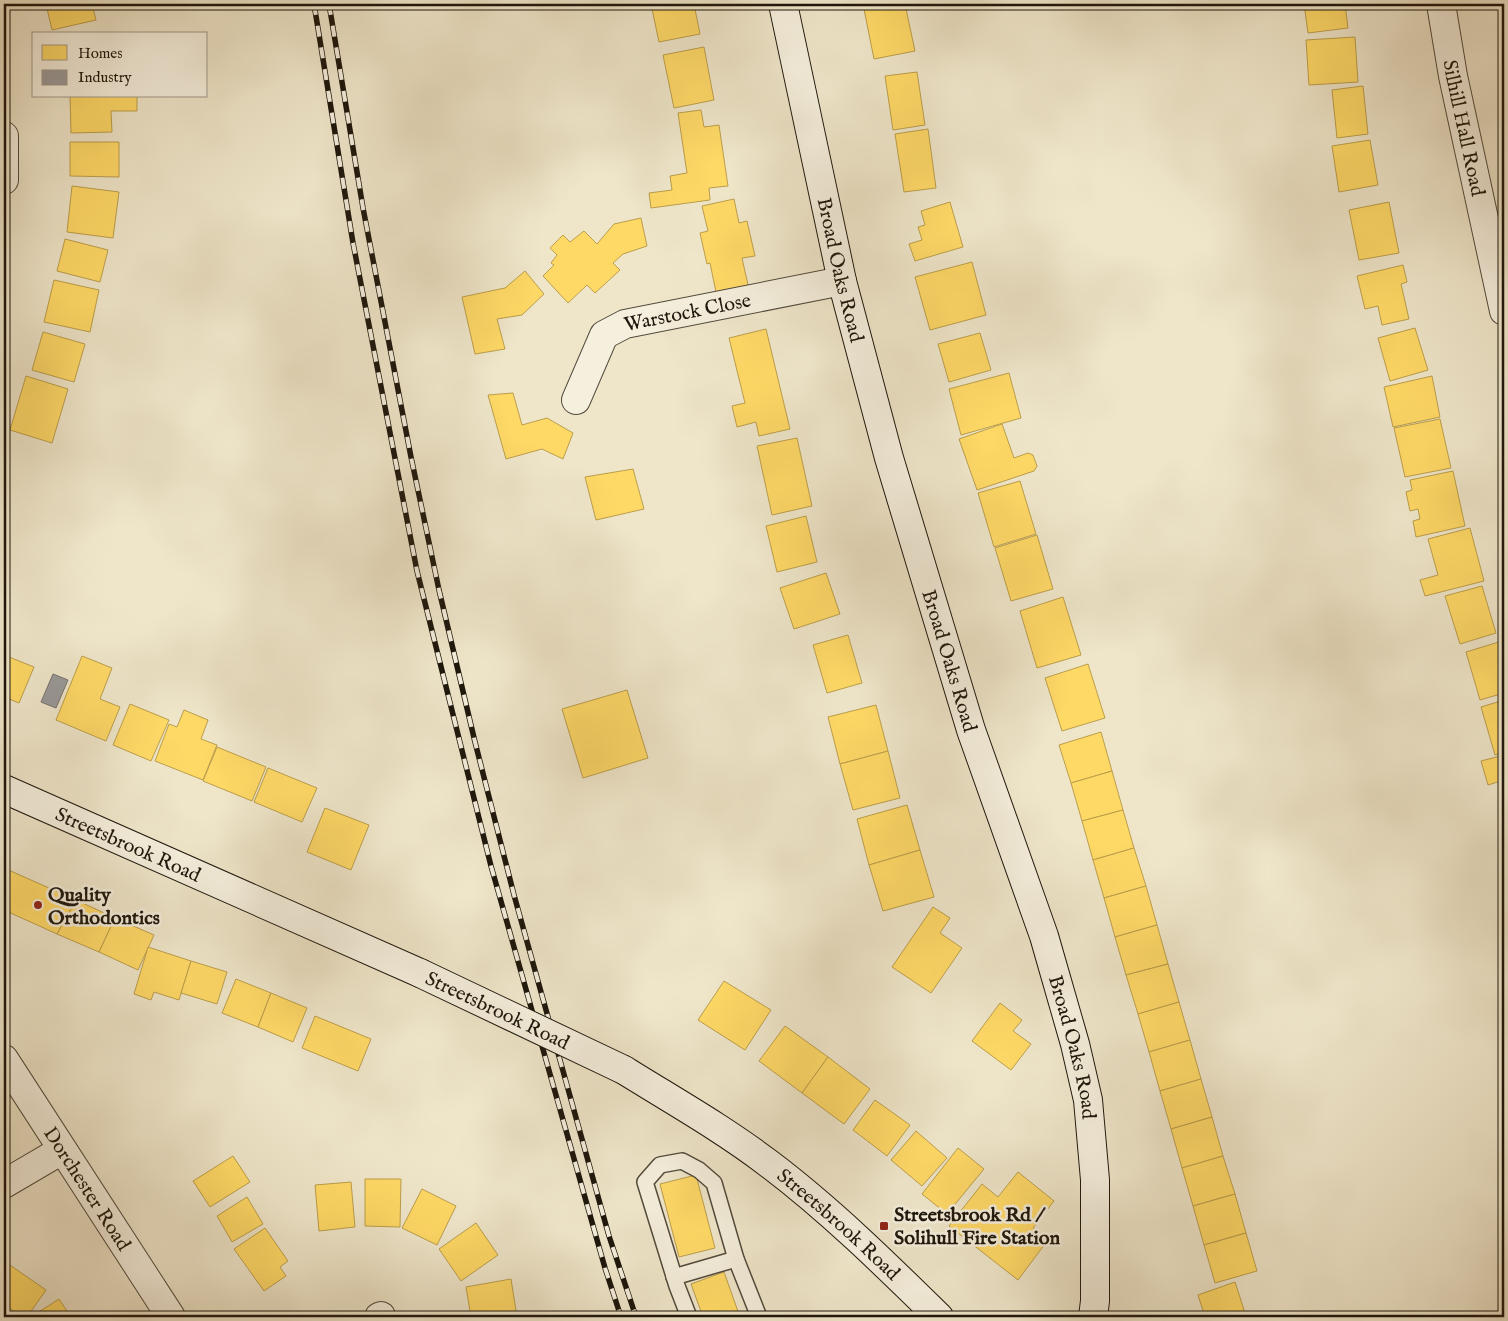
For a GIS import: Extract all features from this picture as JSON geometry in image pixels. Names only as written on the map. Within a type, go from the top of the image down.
[{"type":"street","name":"Broad Oaks Road","points":[[783,4],[842,281],[889,458],[971,730],[1044,936],[1088,1100],[1095,1180],[1095,1301],[1093,1317]]},
{"type":"street","name":"Silhill Hall Road","points":[[1441,4],[1453,76],[1504,311]]},
{"type":"street","points":[[4,136],[4,180]]},
{"type":"street","name":"Warstock Close","points":[[576,400],[604,335],[625,324],[842,281]]},
{"type":"street","name":"Streetsbrook Road","points":[[4,789],[420,973],[624,1070],[700,1117],[767,1162],[857,1236],[939,1317]]},
{"type":"street","name":"Dorchester Road","points":[[4,1059],[171,1317]]},
{"type":"street","points":[[4,1184],[62,1150]]},
{"type":"lane","points":[[688,1317],[645,1182],[660,1164],[682,1161],[699,1170],[714,1183],[736,1258],[760,1317]]},
{"type":"lane","points":[[674,1277],[736,1258]]},
{"type":"building: Homes","points":[[46,4],[92,4],[96,20],[52,30]]},
{"type":"building: Homes","points":[[651,4],[694,4],[700,34],[659,42]]},
{"type":"building: Homes","points":[[863,4],[905,4],[915,51],[874,59]]},
{"type":"building: Homes","points":[[1304,4],[1345,4],[1348,28],[1308,33]]},
{"type":"building: Homes","points":[[1355,37],[1358,82],[1309,85],[1306,40]]},
{"type":"building: Homes","points":[[704,47],[714,100],[674,108],[663,55]]},
{"type":"building: Homes","points":[[917,72],[925,125],[893,130],[885,76]]},
{"type":"building: Homes","points":[[1363,86],[1368,134],[1337,138],[1332,90]]},
{"type":"building: Homes","points":[[70,98],[137,98],[137,111],[111,111],[112,132],[71,133]]},
{"type":"building: Homes","points":[[701,110],[704,127],[719,125],[728,186],[709,188],[710,200],[651,208],[649,193],[672,190],[670,176],[687,173],[678,113]]},
{"type":"building: Homes","points":[[928,129],[936,188],[904,192],[895,134]]},
{"type":"building: Homes","points":[[1370,140],[1378,185],[1339,192],[1332,146]]},
{"type":"building: Homes","points":[[70,142],[119,142],[119,177],[70,176]]},
{"type":"building: Homes","points":[[72,186],[119,192],[113,238],[67,232]]},
{"type":"building: Homes","points":[[734,199],[739,223],[747,221],[755,256],[742,258],[748,285],[716,292],[710,263],[707,264],[700,233],[708,231],[702,206]]},
{"type":"building: Homes","points":[[950,202],[963,247],[915,261],[909,244],[922,240],[918,227],[925,225],[921,211]]},
{"type":"building: Homes","points":[[1389,202],[1399,253],[1359,260],[1349,210]]},
{"type":"building: Homes","points":[[641,218],[647,246],[623,254],[613,263],[620,270],[595,293],[587,285],[568,303],[543,276],[554,265],[551,263],[557,255],[550,248],[563,235],[570,242],[584,231],[597,244],[614,224]]},
{"type":"building: Homes","points":[[65,239],[108,250],[100,282],[57,271]]},
{"type":"building: Homes","points":[[972,262],[986,315],[930,330],[915,277]]},
{"type":"building: Homes","points":[[1403,265],[1407,282],[1401,284],[1409,319],[1382,325],[1378,306],[1365,309],[1357,276]]},
{"type":"building: Homes","points":[[525,271],[544,294],[522,315],[497,319],[505,349],[475,354],[462,297],[505,288]]},
{"type":"building: Homes","points":[[54,280],[99,290],[90,332],[44,322]]},
{"type":"building: Homes","points":[[1415,328],[1428,370],[1390,381],[1378,338]]},
{"type":"building: Homes","points":[[766,329],[790,429],[759,436],[756,422],[737,427],[732,406],[745,403],[729,338]]},
{"type":"building: Homes","points":[[43,332],[85,344],[74,382],[32,370]]},
{"type":"building: Homes","points":[[980,333],[991,370],[949,382],[938,344]]},
{"type":"building: Homes","points":[[1009,373],[1021,418],[961,435],[949,389]]},
{"type":"building: Homes","points":[[26,376],[68,389],[52,443],[10,430]]},
{"type":"building: Homes","points":[[1432,376],[1440,417],[1393,427],[1384,387]]},
{"type":"building: Homes","points":[[513,393],[522,425],[547,418],[573,433],[563,459],[542,449],[506,459],[488,395]]},
{"type":"building: Homes","points":[[1440,419],[1451,468],[1405,477],[1394,428]]},
{"type":"building: Homes","points":[[1002,424],[1014,458],[1028,453],[1033,455],[1037,466],[1034,471],[977,490],[959,439]]},
{"type":"building: Homes","points":[[797,438],[812,506],[772,515],[757,446]]},
{"type":"building: Homes","points":[[633,469],[644,509],[596,520],[585,477]]},
{"type":"building: Homes","points":[[1453,471],[1465,526],[1416,537],[1413,521],[1420,519],[1418,509],[1410,511],[1406,492],[1412,490],[1410,480]]},
{"type":"building: Homes","points":[[1020,481],[1036,534],[994,547],[978,493]]},
{"type":"building: Homes","points":[[806,516],[817,562],[777,572],[766,526]]},
{"type":"building: Homes","points":[[1470,528],[1484,581],[1425,596],[1420,580],[1438,575],[1428,539]]},
{"type":"building: Homes","points":[[1037,535],[1053,589],[1011,601],[995,548]]},
{"type":"building: Homes","points":[[826,573],[840,614],[794,629],[780,588]]},
{"type":"building: Homes","points":[[1482,586],[1496,633],[1460,644],[1445,596]]},
{"type":"building: Homes","points":[[1063,597],[1081,655],[1037,668],[1020,611]]},
{"type":"building: Homes","points":[[848,635],[862,683],[827,693],[813,645]]},
{"type":"building: Homes","points":[[1502,641],[1504,648],[1504,693],[1480,700],[1466,652]]},
{"type":"building: Homes","points":[[4,655],[34,667],[19,703],[4,697]]},
{"type":"building: Homes","points":[[82,656],[112,668],[100,699],[120,707],[106,741],[56,720]]},
{"type":"building: Homes","points":[[1088,664],[1105,718],[1062,731],[1045,678]]},
{"type":"building: Homes","points":[[627,690],[648,758],[583,778],[562,709]]},
{"type":"building: Homes","points":[[1504,700],[1504,752],[1495,755],[1481,707]]},
{"type":"building: Homes","points":[[130,704],[169,720],[151,761],[113,745]]},
{"type":"building: Homes","points":[[876,705],[888,751],[840,764],[828,717]]},
{"type":"building: Homes","points":[[184,710],[208,720],[201,739],[217,745],[203,780],[155,761],[169,724],[177,727]]},
{"type":"building: Homes","points":[[1101,732],[1112,771],[1071,783],[1059,745]]},
{"type":"building: Homes","points":[[217,747],[266,767],[252,801],[203,781]]},
{"type":"building: Homes","points":[[888,751],[900,798],[853,810],[840,764]]},
{"type":"building: Homes","points":[[1504,755],[1504,780],[1488,785],[1481,761]]},
{"type":"building: Homes","points":[[268,768],[317,788],[302,822],[254,802]]},
{"type":"building: Homes","points":[[1112,771],[1123,810],[1082,821],[1071,783]]},
{"type":"building: Homes","points":[[907,805],[920,850],[869,865],[857,819]]},
{"type":"building: Homes","points":[[325,808],[369,825],[351,870],[307,852]]},
{"type":"building: Homes","points":[[1123,810],[1134,848],[1093,860],[1082,821]]},
{"type":"building: Homes","points":[[1134,848],[1146,886],[1104,898],[1093,860]]},
{"type":"building: Homes","points":[[920,850],[934,897],[883,911],[869,865]]},
{"type":"building: Homes","name":"Quality Orthodontics","points":[[4,868],[76,900],[57,934],[4,910]]},
{"type":"building: Homes","points":[[1146,886],[1157,925],[1115,937],[1104,898]]},
{"type":"building: Homes","points":[[76,900],[115,918],[99,952],[57,934]]},
{"type":"building: Homes","points":[[933,907],[950,918],[940,933],[962,948],[931,993],[892,967]]},
{"type":"building: Homes","points":[[115,918],[154,935],[138,970],[99,952]]},
{"type":"building: Homes","points":[[1157,925],[1168,964],[1126,975],[1115,937]]},
{"type":"building: Homes","points":[[148,947],[191,961],[179,1000],[154,992],[151,1000],[134,994]]},
{"type":"building: Homes","points":[[191,961],[227,972],[217,1004],[181,993]]},
{"type":"building: Homes","points":[[1168,964],[1179,1002],[1138,1014],[1126,975]]},
{"type":"building: Homes","points":[[236,979],[271,993],[258,1027],[222,1013]]},
{"type":"building: Homes","points":[[724,981],[771,1010],[745,1050],[698,1020]]},
{"type":"building: Homes","points":[[271,993],[307,1008],[293,1042],[258,1027]]},
{"type":"building: Homes","points":[[1179,1002],[1190,1040],[1149,1052],[1138,1014]]},
{"type":"building: Homes","points":[[1000,1003],[1022,1020],[1013,1031],[1031,1044],[1011,1070],[972,1041]]},
{"type":"building: Homes","points":[[315,1016],[371,1039],[358,1071],[302,1048]]},
{"type":"building: Homes","points":[[785,1026],[828,1057],[802,1093],[759,1061]]},
{"type":"building: Homes","points":[[1190,1040],[1201,1079],[1160,1091],[1149,1052]]},
{"type":"building: Homes","points":[[828,1057],[870,1089],[844,1124],[802,1093]]},
{"type":"building: Homes","points":[[1201,1079],[1212,1117],[1171,1129],[1160,1091]]},
{"type":"building: Homes","points":[[875,1100],[910,1125],[887,1156],[853,1130]]},
{"type":"building: Homes","points":[[1212,1117],[1223,1156],[1182,1168],[1171,1129]]},
{"type":"building: Homes","points":[[916,1131],[947,1158],[922,1186],[891,1160]]},
{"type":"building: Homes","points":[[958,1148],[984,1169],[947,1214],[922,1194]]},
{"type":"building: Homes","points":[[233,1156],[250,1182],[210,1207],[193,1181]]},
{"type":"building: Homes","points":[[1223,1156],[1235,1194],[1193,1206],[1182,1168]]},
{"type":"building: Homes","points":[[1018,1172],[1054,1201],[1033,1228],[1048,1240],[1018,1280],[949,1226],[982,1184],[998,1197]]},
{"type":"building: Homes","points":[[696,1175],[715,1248],[679,1257],[660,1184]]},
{"type":"building: Homes","points":[[365,1179],[401,1179],[400,1227],[365,1226]]},
{"type":"building: Homes","points":[[351,1182],[355,1227],[319,1231],[315,1185]]},
{"type":"building: Homes","points":[[422,1189],[456,1206],[437,1245],[402,1228]]},
{"type":"building: Homes","points":[[1235,1194],[1246,1233],[1204,1245],[1193,1206]]},
{"type":"building: Homes","points":[[247,1197],[263,1224],[232,1242],[217,1216]]},
{"type":"building: Homes","points":[[476,1223],[498,1255],[461,1281],[439,1249]]},
{"type":"building: Homes","points":[[265,1228],[288,1261],[280,1267],[286,1276],[264,1291],[234,1249]]},
{"type":"building: Homes","points":[[1246,1233],[1257,1271],[1215,1283],[1204,1245]]},
{"type":"building: Homes","points":[[4,1261],[46,1290],[27,1317],[22,1317],[4,1304]]},
{"type":"building: Homes","points":[[724,1272],[740,1317],[703,1317],[691,1284]]},
{"type":"building: Homes","points":[[511,1279],[517,1317],[471,1317],[466,1287]]},
{"type":"building: Homes","points":[[1235,1282],[1246,1316],[1205,1317],[1198,1295]]},
{"type":"building: Homes","points":[[59,1299],[71,1317],[31,1317]]},
{"type":"building: Industry","points":[[53,674],[68,680],[56,708],[41,702]]},
{"type":"railway","points":[[314,4],[353,243],[417,571],[491,866],[605,1268],[621,1317]]},
{"type":"railway","points":[[329,4],[363,208],[411,457],[439,590],[514,895],[609,1236],[636,1317]]},
{"type":"place","name":"Quality Orthodontics","points":[[38,905]]},
{"type":"place","name":"Streetsbrook Rd / Solihull Fire Station","points":[[884,1226]]}]
